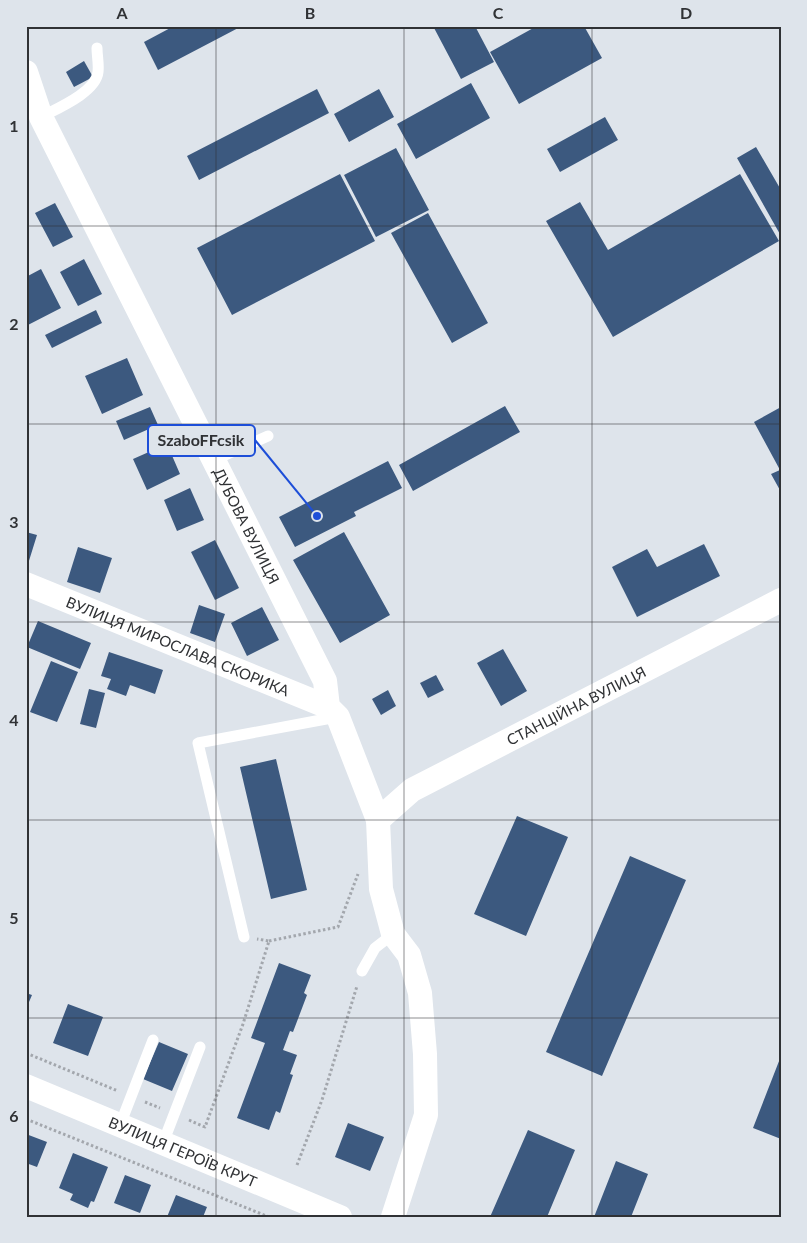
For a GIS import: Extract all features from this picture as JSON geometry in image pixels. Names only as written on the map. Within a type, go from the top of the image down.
[{"type":"street","name":"ДУБОВА ВУЛИЦЯ","points":[[26,72],[41,117],[325,681],[333,712],[378,820],[381,889],[393,934]]},
{"type":"street","name":"ВУЛИЦЯ МИРОСЛАВА СКОРИКА","points":[[26,584],[333,712]]},
{"type":"street","name":"СТАНЦІЙНА ВУЛИЦЯ","points":[[378,820],[412,790],[781,600]]},
{"type":"street","points":[[393,934],[409,955],[420,993],[425,1054],[426,1115],[393,1217]]},
{"type":"street","name":"ВУЛИЦЯ ГЕРОЇВ КРУТ","points":[[26,1086],[340,1217]]},
{"type":"lane","points":[[41,117],[84,93],[90,87],[98,74],[97,48]]},
{"type":"lane","points":[[214,460],[268,436]]},
{"type":"lane","points":[[244,937],[198,743],[333,712]]},
{"type":"lane","points":[[362,971],[375,948],[393,934]]},
{"type":"lane","points":[[120,1125],[153,1040]]},
{"type":"lane","points":[[163,1143],[200,1047]]},
{"type":"path","points":[[269,941],[338,926],[358,873]]},
{"type":"path","points":[[298,1165],[322,1100],[362,971]]},
{"type":"path","points":[[26,1119],[269,1217]]},
{"type":"building","points":[[174,26],[242,26],[158,70],[144,42]]},
{"type":"building","points":[[433,26],[475,26],[494,62],[461,79]]},
{"type":"building","points":[[537,26],[584,26],[602,58],[519,104],[490,52]]},
{"type":"building","points":[[84,61],[93,77],[74,87],[66,72]]},
{"type":"building","points":[[471,83],[490,118],[416,159],[397,124]]},
{"type":"building","points":[[317,89],[329,113],[199,180],[187,156]]},
{"type":"building","points":[[379,89],[394,117],[349,142],[334,114]]},
{"type":"building","points":[[605,117],[618,140],[560,172],[547,149]]},
{"type":"building","points":[[756,147],[781,190],[781,236],[737,158]]},
{"type":"building","points":[[396,148],[429,210],[376,237],[344,175]]},
{"type":"building","points":[[340,174],[375,241],[232,315],[197,248]]},
{"type":"building","points":[[740,174],[779,241],[613,337],[546,221],[580,202],[608,250]]},
{"type":"building","points":[[55,203],[73,237],[53,247],[35,213]]},
{"type":"building","points":[[428,213],[488,323],[452,343],[391,233]]},
{"type":"building","points":[[84,259],[102,294],[78,306],[60,272]]},
{"type":"building","points":[[41,269],[61,308],[26,326],[26,277]]},
{"type":"building","points":[[96,310],[102,323],[52,348],[45,335]]},
{"type":"building","points":[[127,358],[143,395],[102,414],[85,376]]},
{"type":"building","points":[[505,406],[520,432],[413,491],[399,465]]},
{"type":"building","points":[[150,407],[158,425],[124,440],[116,421]]},
{"type":"building","points":[[781,407],[781,492],[771,474],[780,470],[754,422]]},
{"type":"building","points":[[167,444],[180,474],[147,490],[133,459]]},
{"type":"building","points":[[388,461],[402,488],[354,512],[356,516],[295,547],[279,517]]},
{"type":"building","points":[[190,488],[204,520],[177,531],[164,500]]},
{"type":"building","points":[[26,532],[37,535],[28,564],[26,563]]},
{"type":"building","points":[[344,532],[390,615],[340,643],[293,560]]},
{"type":"building","points":[[215,540],[239,588],[215,600],[191,552]]},
{"type":"building","points":[[704,544],[720,576],[637,617],[612,567],[647,549],[657,567]]},
{"type":"building","points":[[78,547],[112,558],[100,593],[67,582]]},
{"type":"building","points":[[199,605],[225,614],[215,642],[190,633]]},
{"type":"building","points":[[262,607],[279,640],[247,656],[231,623]]},
{"type":"building","points":[[38,621],[91,643],[80,669],[27,647]]},
{"type":"building","points":[[503,649],[527,691],[501,706],[477,663]]},
{"type":"building","points":[[109,652],[163,670],[155,694],[130,685],[126,696],[107,689],[111,679],[101,676]]},
{"type":"building","points":[[51,661],[78,672],[57,722],[30,712]]},
{"type":"building","points":[[436,675],[444,690],[428,698],[420,683]]},
{"type":"building","points":[[89,689],[105,693],[96,728],[80,724]]},
{"type":"building","points":[[388,690],[396,706],[381,715],[372,699]]},
{"type":"building","points":[[276,759],[307,890],[271,899],[240,767]]},
{"type":"building","points":[[517,816],[568,837],[526,936],[474,914]]},
{"type":"building","points":[[630,856],[686,880],[602,1076],[546,1052]]},
{"type":"building","points":[[279,963],[311,975],[304,993],[307,995],[293,1032],[290,1031],[283,1050],[297,1055],[290,1074],[293,1075],[280,1113],[276,1111],[269,1130],[237,1118],[265,1043],[251,1038]]},
{"type":"building","points":[[26,993],[32,995],[26,1009]]},
{"type":"building","points":[[68,1004],[103,1017],[88,1056],[53,1043]]},
{"type":"building","points":[[159,1042],[188,1054],[172,1091],[143,1079]]},
{"type":"building","points":[[781,1056],[781,1139],[753,1128]]},
{"type":"building","points":[[348,1123],[384,1137],[370,1171],[335,1157]]},
{"type":"building","points":[[528,1130],[575,1150],[547,1217],[490,1217]]},
{"type":"building","points":[[26,1134],[47,1142],[37,1167],[26,1163]]},
{"type":"building","points":[[73,1153],[108,1167],[94,1202],[91,1201],[88,1208],[70,1200],[73,1194],[59,1188]]},
{"type":"building","points":[[616,1161],[648,1174],[631,1217],[594,1217]]},
{"type":"building","points":[[125,1175],[151,1185],[140,1213],[114,1203]]},
{"type":"building","points":[[176,1195],[207,1207],[203,1217],[167,1217]]},
{"type":"place","name":"SzaboFFcsik","points":[[317,516]]}]
